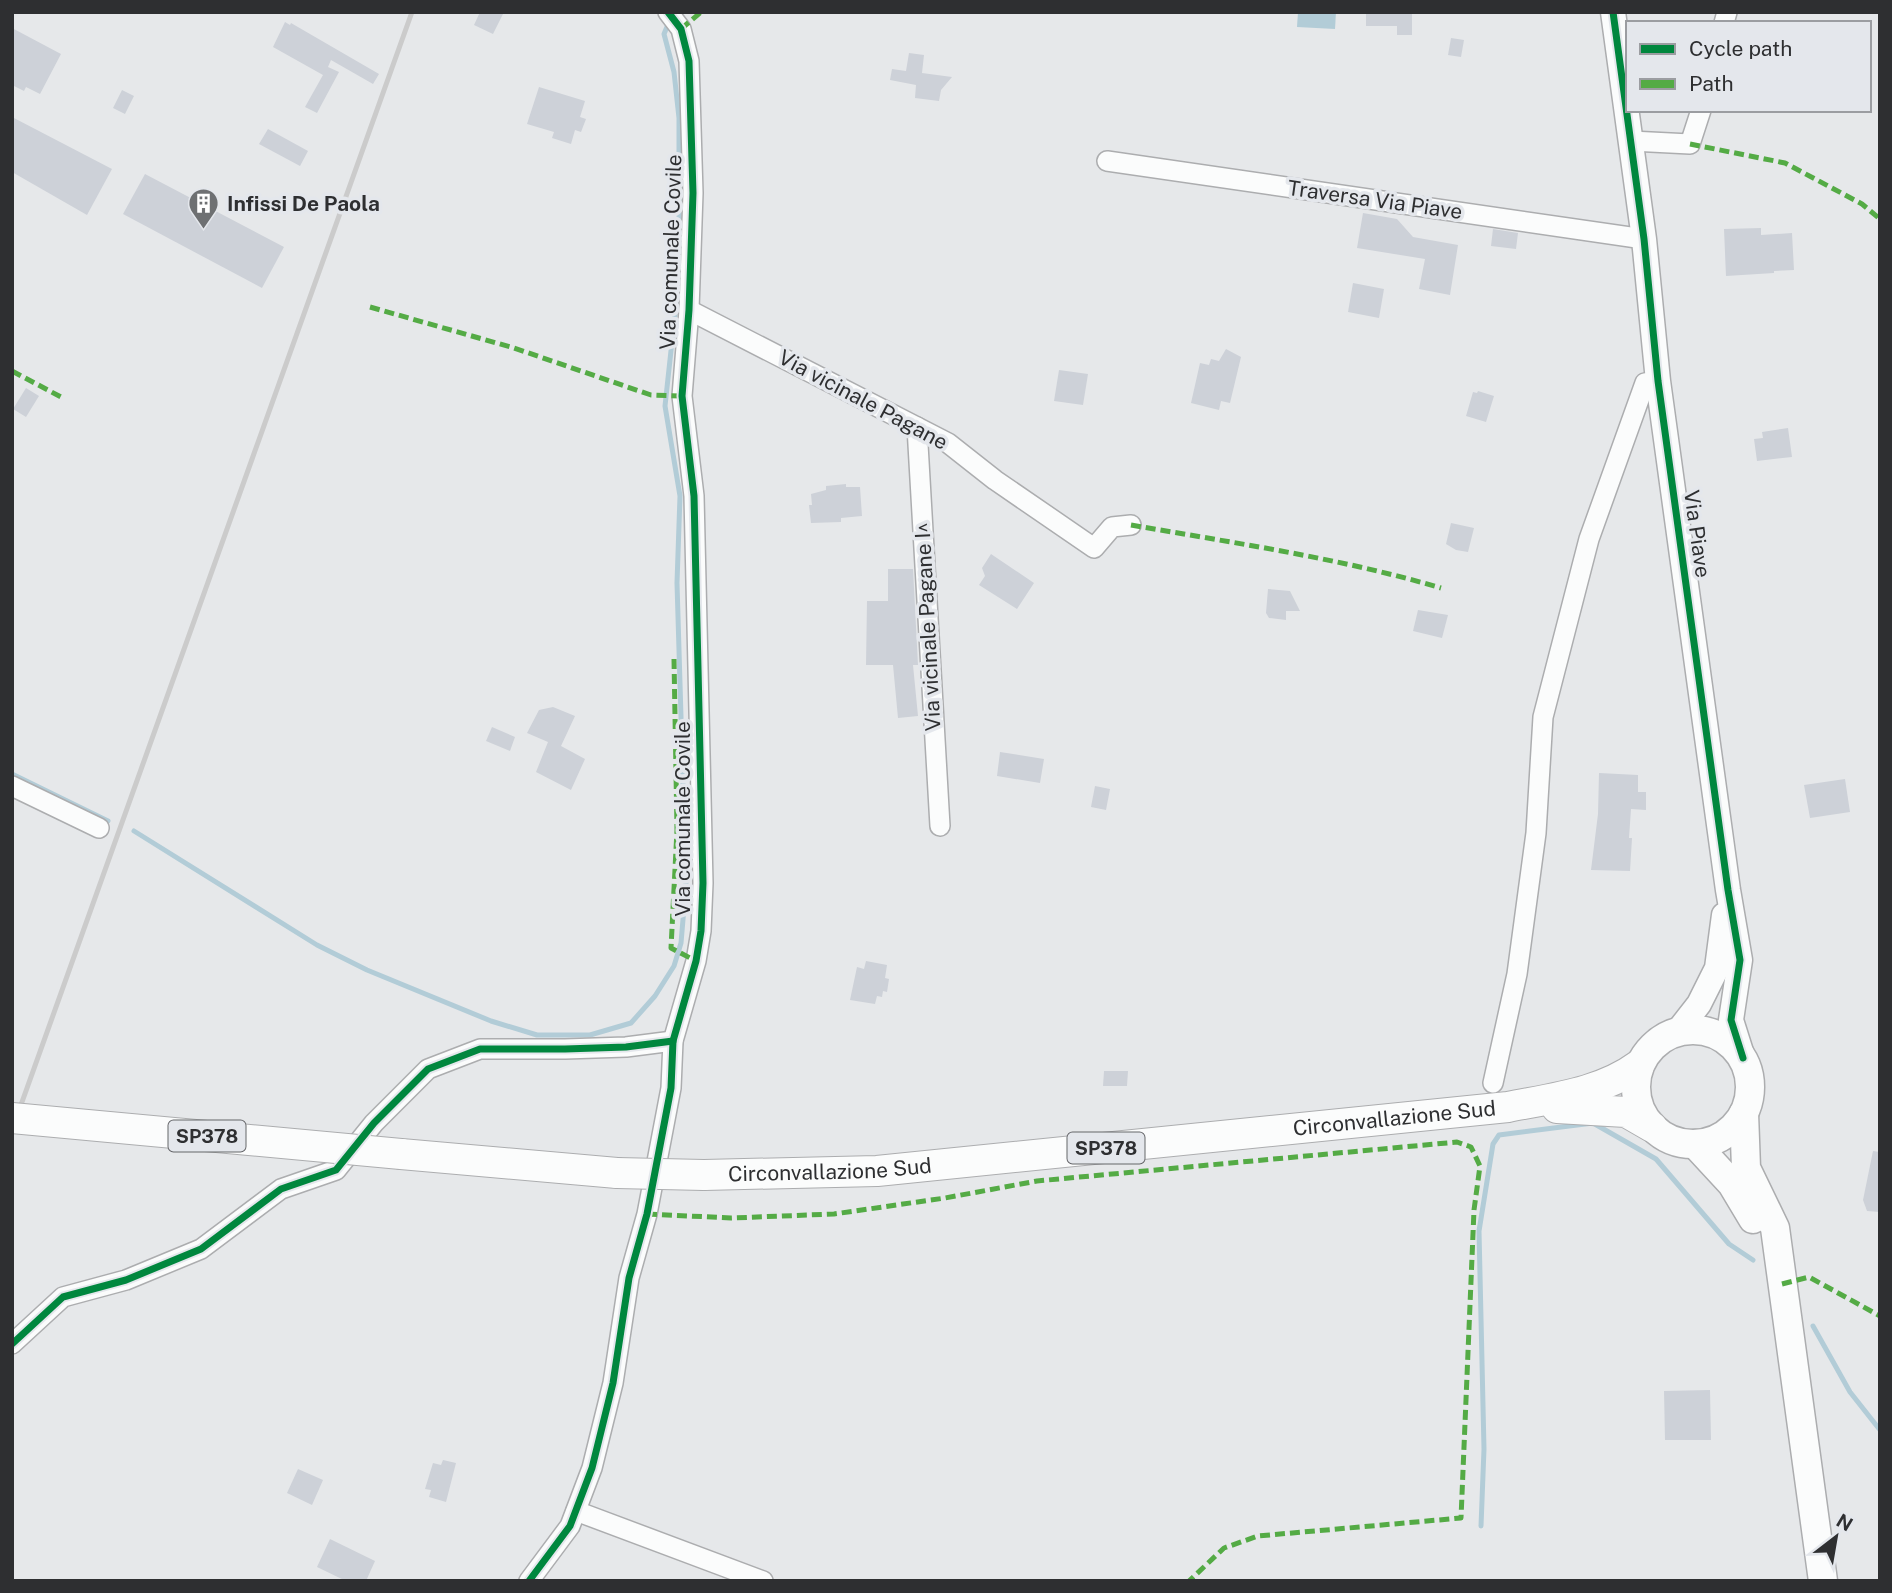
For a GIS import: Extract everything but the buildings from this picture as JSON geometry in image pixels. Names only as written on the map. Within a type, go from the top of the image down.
[{"type":"main road","points":[[1678,1031],[1696,1029],[1715,1033],[1731,1043],[1743,1058],[1749,1074],[1750,1091],[1744,1113],[1736,1126],[1710,1142],[1695,1144]]},
{"type":"main road","name":"Circonvallazione Sud","points":[[12,1118],[617,1173],[704,1175],[877,1171],[1500,1095],[1583,1091],[1620,1079],[1639,1065],[1661,1038],[1678,1031]]},
{"type":"main road","points":[[1639,1065],[1635,1081],[1636,1098],[1642,1114],[1652,1127]]},
{"type":"main road","name":"SP378","points":[[1500,1095],[1626,1112],[1672,1140],[1695,1144]]},
{"type":"main road","points":[[1744,1113],[1746,1168],[1775,1228],[1823,1581]]},
{"type":"main road","points":[[1695,1144],[1732,1184],[1759,1229],[1782,1284]]},
{"type":"street","name":"Via comunale Covile","points":[[529,1581],[570,1526],[592,1468],[613,1383],[629,1278],[647,1214],[671,1088],[673,1041],[701,931],[703,883],[694,496],[682,396],[689,310],[693,192],[689,61],[681,29],[668,12]]},
{"type":"street","name":"Via Piave","points":[[1614,12],[1626,103]]},
{"type":"street","name":"Via Piave","points":[[1627,112],[1644,239],[1658,381],[1740,960],[1731,1020],[1743,1058]]},
{"type":"street","points":[[1631,141],[1690,144],[1699,112]]},
{"type":"street","name":"Traversa Via Piave","points":[[1107,162],[1644,239]]},
{"type":"street","name":"Via vicinale Pagane","points":[[689,310],[947,443],[995,480],[1094,548],[1112,527],[1131,525]]},
{"type":"street","points":[[1500,1095],[1536,833],[1543,717],[1589,539],[1645,383],[1658,381]]},
{"type":"street","name":"Via vicinale Pagane I^","points":[[917,427],[940,826]]},
{"type":"street","points":[[12,786],[99,828]]},
{"type":"street","name":"Via Piave","points":[[1678,1031],[1699,1004],[1717,968],[1728,890]]},
{"type":"street","points":[[12,1344],[63,1297],[126,1280],[201,1249],[281,1189],[336,1170],[374,1123],[428,1069],[480,1049],[626,1047],[673,1041]]},
{"type":"street","points":[[576,1511],[763,1581]]},
{"type":"water","points":[[1298,12],[1336,12],[1335,29],[1297,27]]},
{"type":"waterway","points":[[134,831],[317,945],[367,970],[491,1021],[537,1035],[590,1035],[631,1023],[655,996],[674,966],[681,943],[686,884],[677,583],[680,496],[665,406],[678,286],[679,209],[679,118],[674,72],[664,34],[669,22]]},
{"type":"waterway","points":[[12,774],[108,821]]},
{"type":"waterway","points":[[1481,1526],[1484,1449],[1479,1231],[1493,1144],[1499,1135],[1593,1123],[1656,1159],[1729,1244],[1753,1260]]},
{"type":"waterway","points":[[1813,1326],[1850,1392],[1880,1430]]},
{"type":"railway","points":[[12,1130],[412,12]]},
{"type":"marked path","points":[[681,29],[701,12]]},
{"type":"marked path","points":[[1690,144],[1785,163],[1862,204],[1880,219]]},
{"type":"marked path","points":[[370,307],[514,348],[651,395],[682,396]]},
{"type":"marked path","points":[[12,371],[61,397]]},
{"type":"marked path","points":[[1131,525],[1326,560],[1441,588]]},
{"type":"marked path","points":[[674,659],[677,830],[671,948],[696,961]]},
{"type":"marked path","points":[[647,1214],[731,1218],[834,1214],[1037,1181],[1457,1142],[1471,1147],[1480,1166],[1474,1210],[1461,1518],[1258,1536],[1224,1548],[1189,1581]]},
{"type":"marked path","points":[[1782,1284],[1809,1277],[1880,1316]]},
{"type":"cycle path","points":[[529,1581],[570,1526],[592,1468],[613,1383],[629,1278],[647,1214],[671,1088],[673,1041],[696,961],[701,931],[703,883],[694,496],[682,396],[689,310],[693,193],[689,61],[681,29],[668,12]]},
{"type":"cycle path","points":[[1613,12],[1626,107]]},
{"type":"cycle path","points":[[1627,112],[1644,239],[1658,381],[1740,960],[1731,1020],[1743,1058]]},
{"type":"cycle path","points":[[12,1344],[63,1297],[126,1280],[201,1249],[281,1189],[336,1170],[374,1123],[428,1069],[480,1049],[626,1047],[673,1041]]},
{"type":"place","name":"Infissi De Paola","points":[[204,231]]}]
